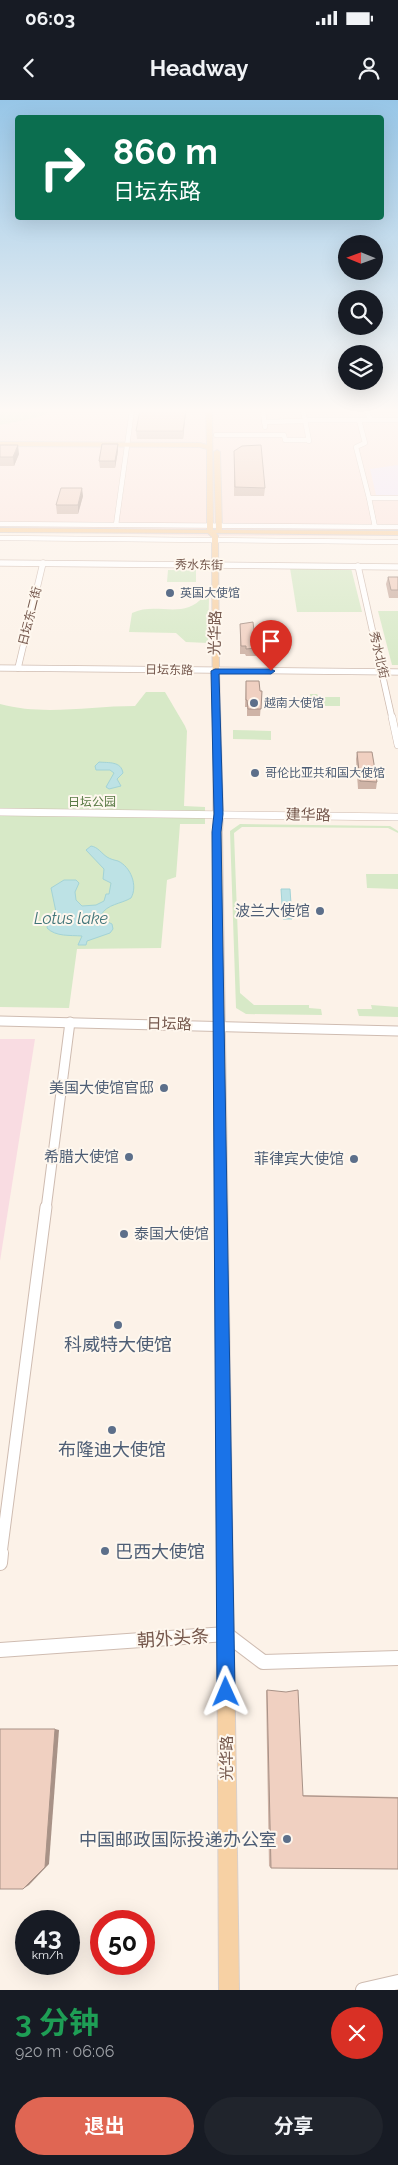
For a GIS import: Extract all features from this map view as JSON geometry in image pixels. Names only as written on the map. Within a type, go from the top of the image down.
[{"type":"main road","name":"光华路","points":[[212,498],[216,565],[215,671],[219,814],[217,832],[218,1025],[229,1990]]},
{"type":"main road","name":"光华路","points":[[214,532],[215,498]]},
{"type":"main road","points":[[0,530],[398,535]]},
{"type":"main road","points":[[0,537],[214,532]]},
{"type":"street","points":[[116,525],[119,498]]},
{"type":"street","points":[[369,498],[375,527]]},
{"type":"street","points":[[0,524],[116,525],[398,542]]},
{"type":"street","points":[[214,532],[398,527]]},
{"type":"street","name":"秀水东街","points":[[0,563],[398,567]]},
{"type":"street","name":"日坛东二街","points":[[18,668],[43,563]]},
{"type":"street","name":"秀水北街","points":[[358,566],[398,745]]},
{"type":"street","name":"日坛东路","points":[[0,668],[398,672]]},
{"type":"street","name":"建华路","points":[[0,812],[398,817]]},
{"type":"street","name":"日坛路","points":[[0,1021],[398,1031]]},
{"type":"street","points":[[0,1562],[70,1022]]},
{"type":"street","name":"朝外头条","points":[[0,1650],[226,1634],[263,1662],[398,1658]]},
{"type":"street","points":[[363,1990],[398,1982]]},
{"type":"shaded area","points":[[0,498],[398,498],[398,536],[215,536],[0,531]]},
{"type":"shaded area","points":[[0,1039],[35,1039],[0,1261]]},
{"type":"green space","points":[[290,568],[351,568],[362,612],[297,612]]},
{"type":"green space","points":[[168,570],[196,570],[196,582],[167,582]]},
{"type":"green space","points":[[204,596],[209,597],[208,643],[186,642],[176,633],[129,632],[132,613],[151,609],[187,608]]},
{"type":"green space","points":[[378,611],[398,611],[398,665],[392,665]]},
{"type":"green space","name":"日坛公园","points":[[146,692],[165,692],[185,726],[187,731],[184,806],[205,807],[205,824],[180,824],[176,877],[167,880],[161,948],[77,949],[69,1008],[0,1007],[0,704],[17,708],[50,710],[135,706]]},
{"type":"green space","points":[[310,694],[317,694],[319,697],[340,697],[340,706],[315,706],[311,703]]},
{"type":"green space","points":[[233,730],[271,731],[271,740],[233,739]]},
{"type":"green space","points":[[240,824],[390,826],[398,831],[398,833],[388,828],[242,827],[234,833],[240,993],[254,1005],[309,1005],[309,1008],[321,1009],[322,1015],[246,1014],[236,1008],[230,831]]},
{"type":"green space","points":[[366,874],[398,874],[398,889],[367,888]]},
{"type":"green space","points":[[371,1005],[398,1007],[398,1017],[359,1016],[357,1009],[372,1009]]},
{"type":"water","points":[[99,762],[114,763],[120,766],[123,773],[117,779],[121,786],[109,789],[106,787],[114,773],[110,770],[96,770],[95,766]]},
{"type":"water","name":"Lotus lake","points":[[91,846],[98,849],[108,858],[123,864],[130,872],[134,888],[131,898],[110,906],[101,915],[102,919],[112,924],[113,929],[110,933],[87,941],[86,945],[78,945],[82,936],[59,934],[47,928],[48,923],[56,912],[51,888],[64,880],[76,880],[79,883],[75,892],[76,900],[82,906],[96,905],[104,901],[106,894],[109,894],[111,883],[103,879],[104,869],[86,850]]},
{"type":"water","points":[[281,889],[290,889],[292,919],[283,919]]},
{"type":"building","points":[[58,498],[80,498],[78,505],[56,505]]},
{"type":"building","points":[[388,577],[398,577],[398,590],[391,590]]},
{"type":"building","points":[[253,622],[256,648],[246,649],[246,646],[241,646],[240,624]]},
{"type":"building","name":"越南大使馆","points":[[246,681],[259,681],[260,691],[262,691],[261,709],[248,709]]},
{"type":"building","points":[[357,752],[372,752],[377,782],[360,781]]},
{"type":"building","points":[[267,1690],[286,1692],[298,1690],[303,1796],[398,1798],[398,1869],[271,1868]]},
{"type":"building","points":[[0,1729],[55,1729],[45,1867],[23,1889],[0,1889]]},
{"type":"place","name":"英国大使馆","points":[[170,593]]},
{"type":"place","name":"越南大使馆","points":[[254,703]]},
{"type":"place","name":"哥伦比亚共和国大使馆","points":[[255,773]]},
{"type":"place","name":"波兰大使馆","points":[[320,911]]},
{"type":"place","name":"美国大使馆官邸","points":[[164,1088]]},
{"type":"place","name":"希腊大使馆","points":[[129,1157]]},
{"type":"place","name":"菲律宾大使馆","points":[[354,1159]]},
{"type":"place","name":"泰国大使馆","points":[[124,1234]]},
{"type":"place","name":"科威特大使馆","points":[[118,1325]]},
{"type":"place","name":"布隆迪大使馆","points":[[112,1430]]},
{"type":"place","name":"巴西大使馆","points":[[105,1551]]},
{"type":"place","name":"中国邮政国际投递办公室","points":[[287,1839]]},
{"type":"route","points":[[226,1692],[218,1044],[217,832],[219,814],[215,671],[271,671]]}]
